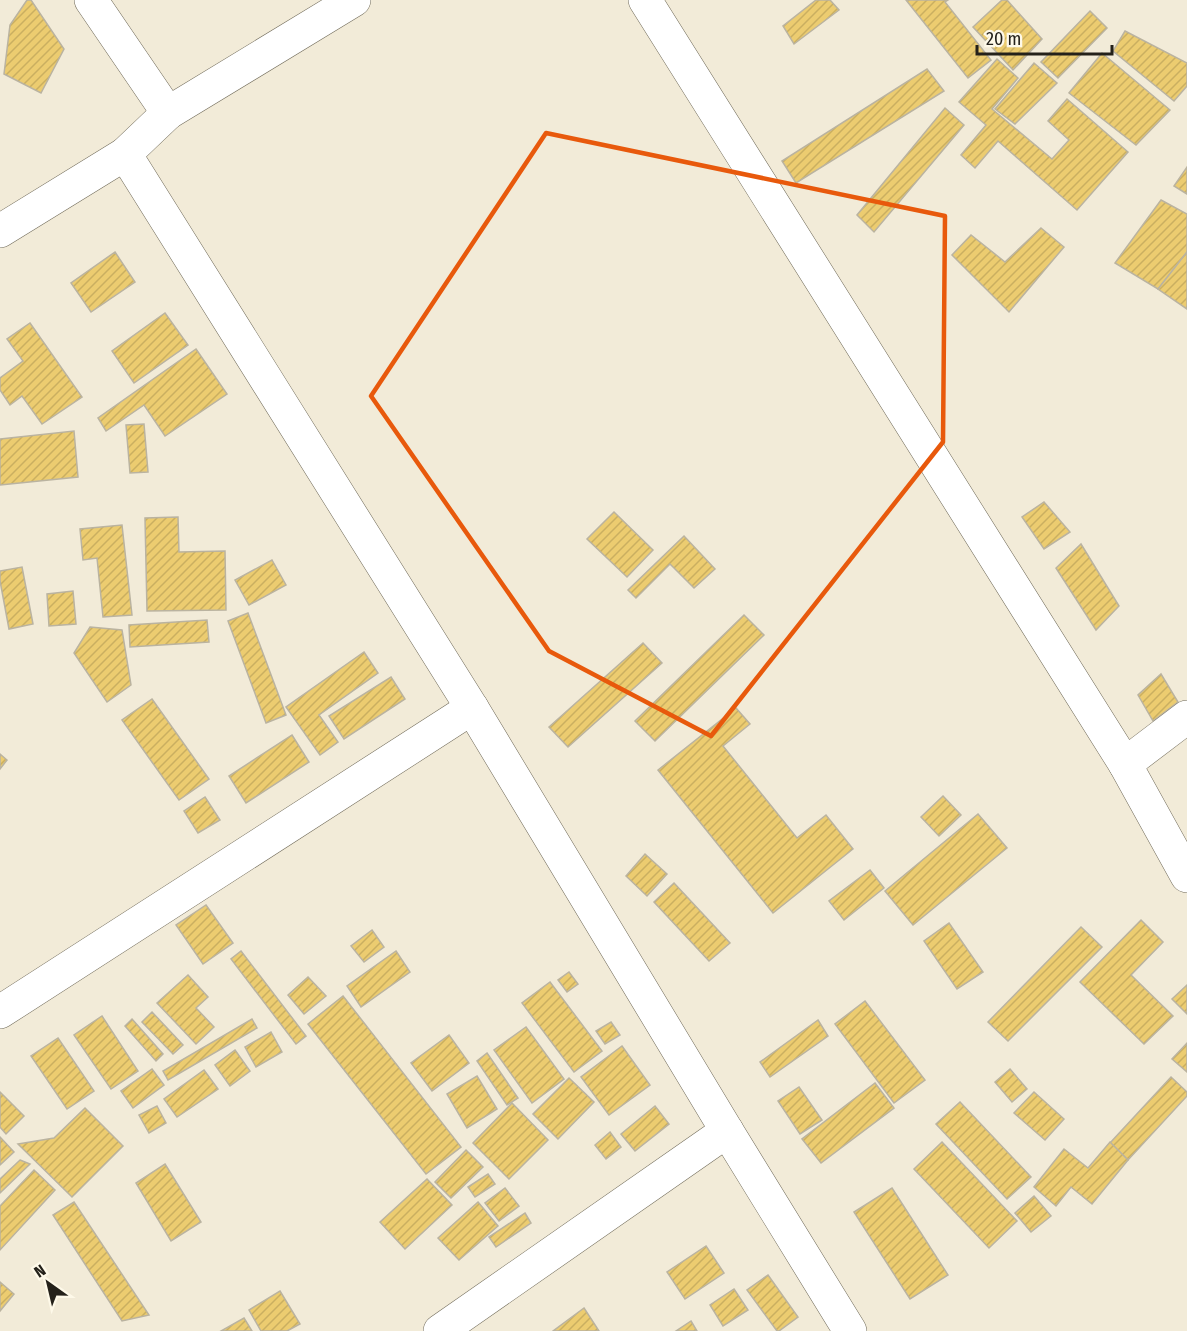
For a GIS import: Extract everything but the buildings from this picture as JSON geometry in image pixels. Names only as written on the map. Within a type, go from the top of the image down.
[{"type":"street","points":[[92,0],[168,113]]},
{"type":"street","points":[[0,231],[125,154],[168,113],[354,0]]},
{"type":"street","points":[[645,0],[1125,764],[1187,876]]},
{"type":"street","points":[[125,154],[472,708],[850,1331]]},
{"type":"street","points":[[0,1012],[472,708]]},
{"type":"street","points":[[1125,764],[1187,717]]},
{"type":"street","points":[[440,1331],[727,1131]]},
{"type":"highlighted area","points":[[546,133],[945,216],[943,442],[711,736],[549,651],[371,396]]}]
